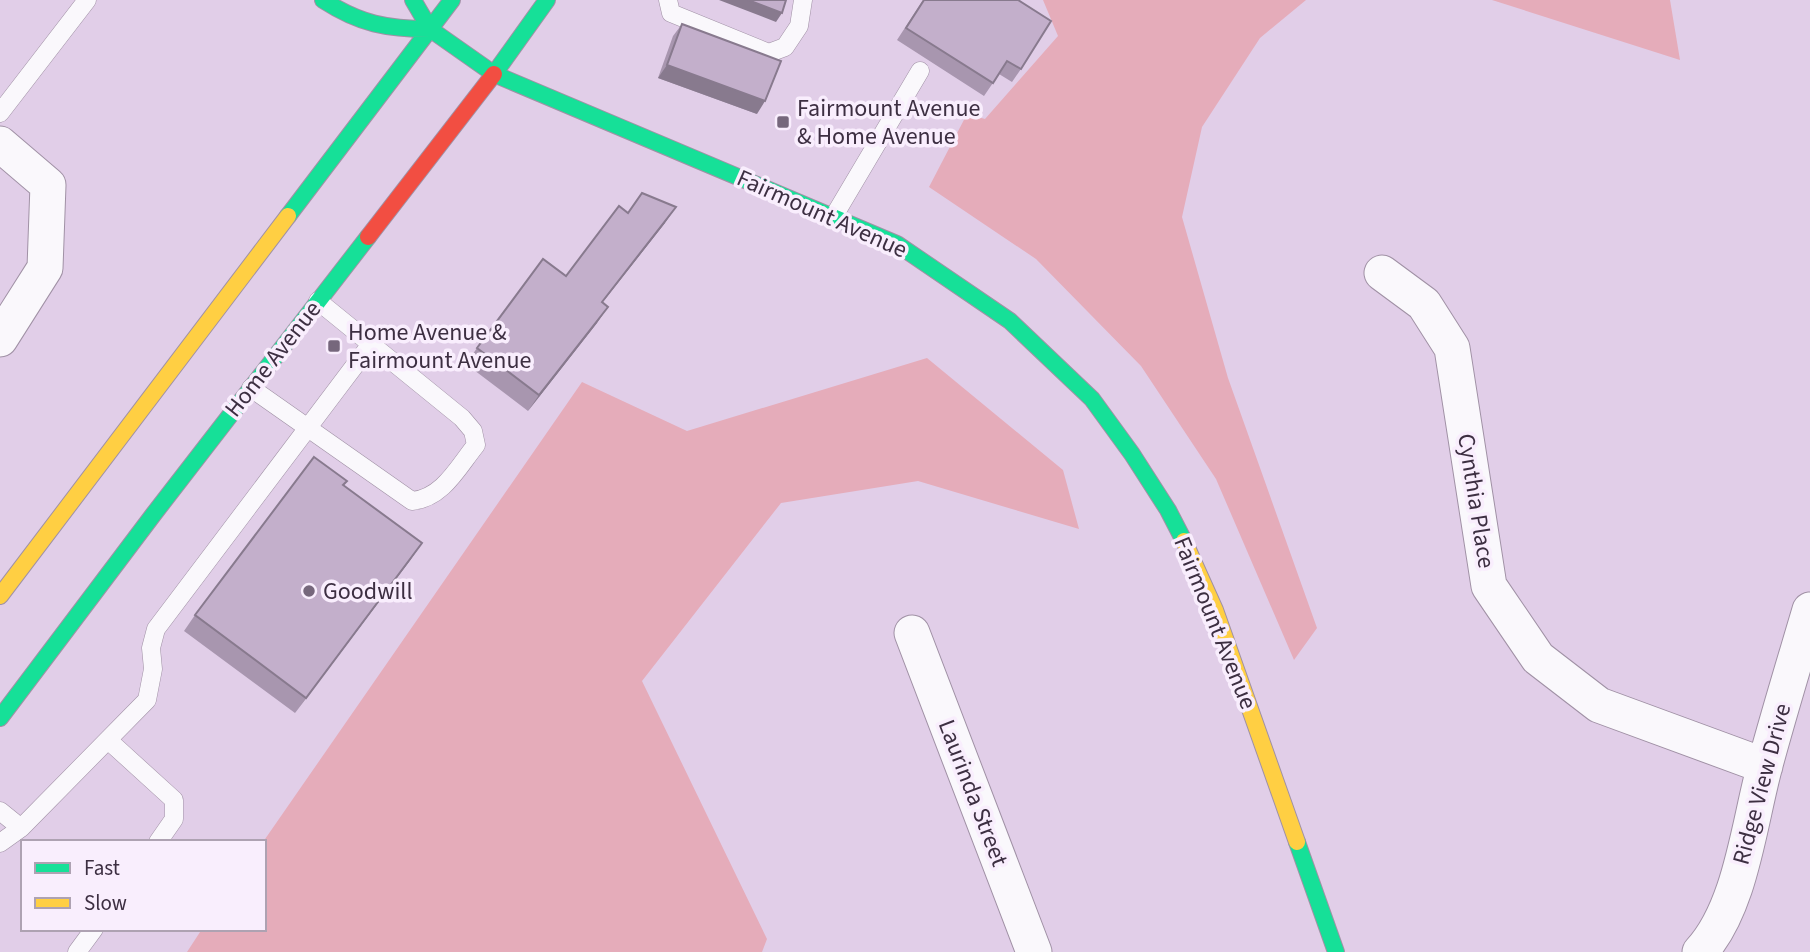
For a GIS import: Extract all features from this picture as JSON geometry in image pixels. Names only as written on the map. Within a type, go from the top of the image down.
[{"type":"main road","points":[[323,0],[367,24],[399,29],[430,29]]},
{"type":"main road","name":"Fairmount Avenue","points":[[413,0],[430,29],[494,74],[897,244],[1010,321],[1092,400],[1132,454],[1168,510],[1194,559],[1215,610],[1336,952]]},
{"type":"main road","points":[[0,596],[452,0]]},
{"type":"main road","name":"Home Avenue","points":[[0,718],[494,74],[547,0]]},
{"type":"street","points":[[0,144],[48,185],[44,268],[0,339]]},
{"type":"street","name":"Cynthia Place","points":[[1382,273],[1424,304],[1451,348],[1489,586],[1538,658],[1599,705],[1765,766]]},
{"type":"street","name":"Ridge View Drive","points":[[1700,952],[1708,943],[1734,893],[1765,766],[1810,610]]},
{"type":"street","name":"Laurinda Street","points":[[912,633],[1034,952]]},
{"type":"lane","points":[[0,113],[87,0]]},
{"type":"lane","points":[[668,0],[671,13],[769,53],[785,47],[799,26],[803,0]]},
{"type":"lane","points":[[834,216],[920,71]]},
{"type":"lane","points":[[251,388],[412,501],[426,500],[437,494],[476,444],[473,431],[462,418],[318,301]]},
{"type":"lane","points":[[0,843],[21,828],[147,700],[153,669],[151,648],[156,629],[371,344]]},
{"type":"lane","points":[[108,740],[174,800],[174,819],[159,840]]},
{"type":"lane","points":[[0,811],[21,828]]},
{"type":"lane","points":[[77,952],[93,931]]},
{"type":"shaded area","points":[[1043,0],[1306,0],[1260,38],[1202,127],[1182,217],[1228,378],[1317,628],[1294,660],[1216,479],[1141,366],[1036,259],[929,187],[967,114],[985,119],[1058,36]]},
{"type":"shaded area","points":[[1492,0],[1670,0],[1680,60]]},
{"type":"shaded area","points":[[927,358],[1063,470],[1079,529],[918,481],[781,503],[642,681],[767,939],[762,952],[187,952],[201,931],[266,931],[264,840],[582,382],[687,431]]},
{"type":"building","points":[[748,0],[786,0],[782,13]]},
{"type":"building","points":[[924,0],[1018,0],[1051,21],[1021,69],[1007,61],[993,83],[906,28]]},
{"type":"building","points":[[682,24],[781,61],[765,101],[667,65]]},
{"type":"building","points":[[642,193],[676,207],[602,302],[608,307],[539,395],[477,348],[543,259],[566,276],[619,206],[628,213]]},
{"type":"building","points":[[314,457],[347,481],[343,485],[422,543],[306,698],[195,615]]},
{"type":"traffic: fast","points":[[323,0],[349,15],[374,24],[430,29]]},
{"type":"traffic: fast","points":[[413,0],[430,29],[494,74],[897,244],[1010,321],[1092,399],[1132,454],[1168,510],[1184,541]]},
{"type":"traffic: fast","points":[[430,29],[452,0]]},
{"type":"traffic: fast","points":[[494,74],[547,0]]},
{"type":"traffic: fast","points":[[288,216],[430,29]]},
{"type":"traffic: fast","points":[[0,718],[368,237]]},
{"type":"traffic: fast","points":[[1297,842],[1336,952]]},
{"type":"traffic: slow","points":[[0,596],[288,216]]},
{"type":"traffic: slow","points":[[1184,541],[1215,610],[1297,842]]},
{"type":"traffic: jam","points":[[368,237],[494,74]]},
{"type":"place","name":"Fairmount Avenue & Home Avenue","points":[[783,122]]},
{"type":"place","name":"Home Avenue & Fairmount Avenue","points":[[334,346]]},
{"type":"place","name":"Goodwill","points":[[309,591]]}]
